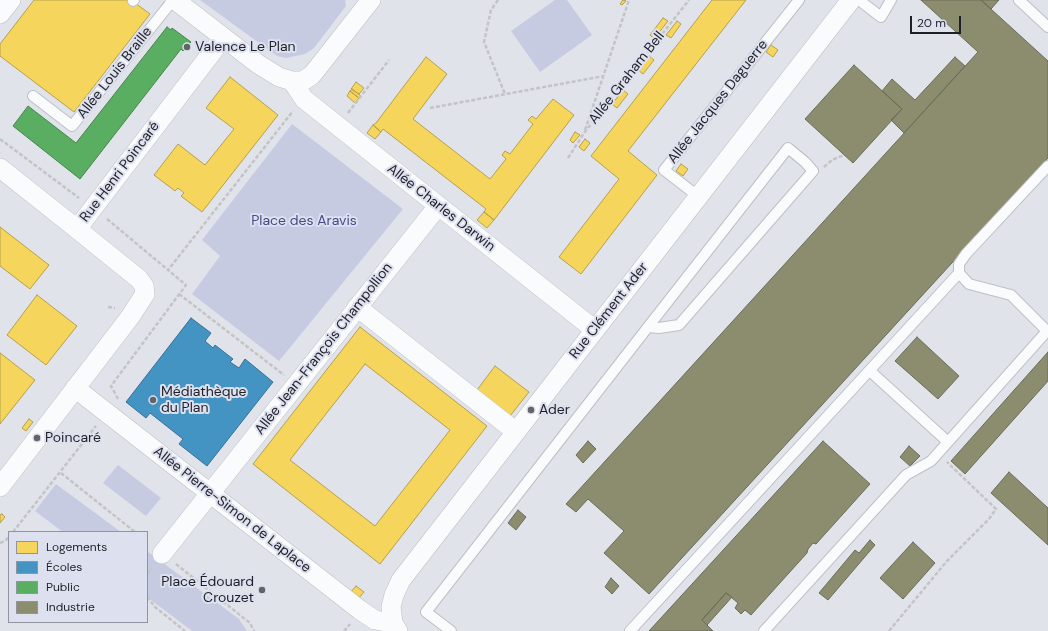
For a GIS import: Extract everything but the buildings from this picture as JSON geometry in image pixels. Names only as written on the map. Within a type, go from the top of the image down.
[{"type":"street","points":[[0,14],[11,0]]},
{"type":"street","points":[[174,0],[223,38],[279,77],[292,81],[303,81],[312,75],[371,0]]},
{"type":"street","name":"Rue Clément Ader","points":[[396,627],[391,607],[394,595],[401,580],[515,431],[699,197],[851,0]]},
{"type":"street","name":"Rue Henri Poincaré","points":[[0,487],[130,317],[145,294],[144,286],[139,279],[77,229],[223,38]]},
{"type":"street","name":"Allée Charles Darwin","points":[[292,81],[304,99],[595,330]]},
{"type":"street","points":[[0,168],[77,229]]},
{"type":"street","name":"Allée Jean-François Champollion","points":[[162,554],[438,206]]},
{"type":"street","points":[[357,307],[515,431]]},
{"type":"street","name":"Allée Pierre-Simon de Laplace","points":[[75,388],[211,492],[360,610],[375,620],[396,627]]},
{"type":"lane","name":"Allée Louis Braille","points":[[33,96],[72,126],[174,0]]},
{"type":"lane","name":"Allée Jacques Daguerre","points":[[699,197],[664,170],[799,0]]},
{"type":"lane","points":[[860,0],[881,17],[891,0]]},
{"type":"lane","points":[[1018,0],[1048,28]]},
{"type":"lane","points":[[451,631],[426,612],[648,327],[788,148],[805,162],[813,171],[679,325],[659,328],[648,327]]},
{"type":"lane","points":[[764,631],[906,475],[931,461],[938,454],[1048,331],[1011,295],[969,284],[959,273],[959,264],[966,254],[1048,166]]},
{"type":"lane","points":[[630,631],[959,273]]},
{"type":"lane","points":[[870,370],[948,442]]},
{"type":"path","points":[[498,0],[490,10],[484,42],[505,94]]},
{"type":"path","points":[[584,133],[629,0]]},
{"type":"path","name":"Allée Graham Bell","points":[[568,158],[584,133],[689,0]]},
{"type":"path","points":[[338,126],[389,60]]},
{"type":"path","points":[[430,108],[604,76]]},
{"type":"path","points":[[297,385],[179,294],[186,285],[168,270],[304,99]]},
{"type":"path","points":[[813,171],[818,174],[832,160],[844,155]]},
{"type":"path","points":[[889,631],[947,561],[990,519],[996,509],[938,454]]},
{"type":"path","points":[[61,473],[134,531]]},
{"type":"path","points":[[0,543],[5,541],[8,537]]},
{"type":"path","points":[[162,554],[250,623],[254,631]]},
{"type":"path","points":[[148,598],[155,607],[185,631]]},
{"type":"green space","points":[[200,0],[345,0],[346,6],[314,48],[305,54],[286,58],[277,56]]},
{"type":"green space","points":[[555,0],[567,0],[592,35],[540,72],[511,31]]},
{"type":"green space","name":"Place des Aravis","points":[[292,124],[403,209],[279,361],[192,294],[220,256],[202,240]]},
{"type":"green space","points":[[118,465],[161,498],[146,516],[103,483]]},
{"type":"green space","points":[[56,484],[120,531],[62,531],[35,511]]},
{"type":"green space","points":[[148,552],[239,619],[247,631],[192,631],[148,598]]},
{"type":"place","name":"Valence Le Plan","points":[[187,47]]},
{"type":"place","name":"Médiathèque du Plan","points":[[153,400]]},
{"type":"place","name":"Ader","points":[[531,410]]},
{"type":"place","name":"Poincaré","points":[[37,438]]},
{"type":"place","name":"Place Édouard Crouzet","points":[[262,590]]}]
